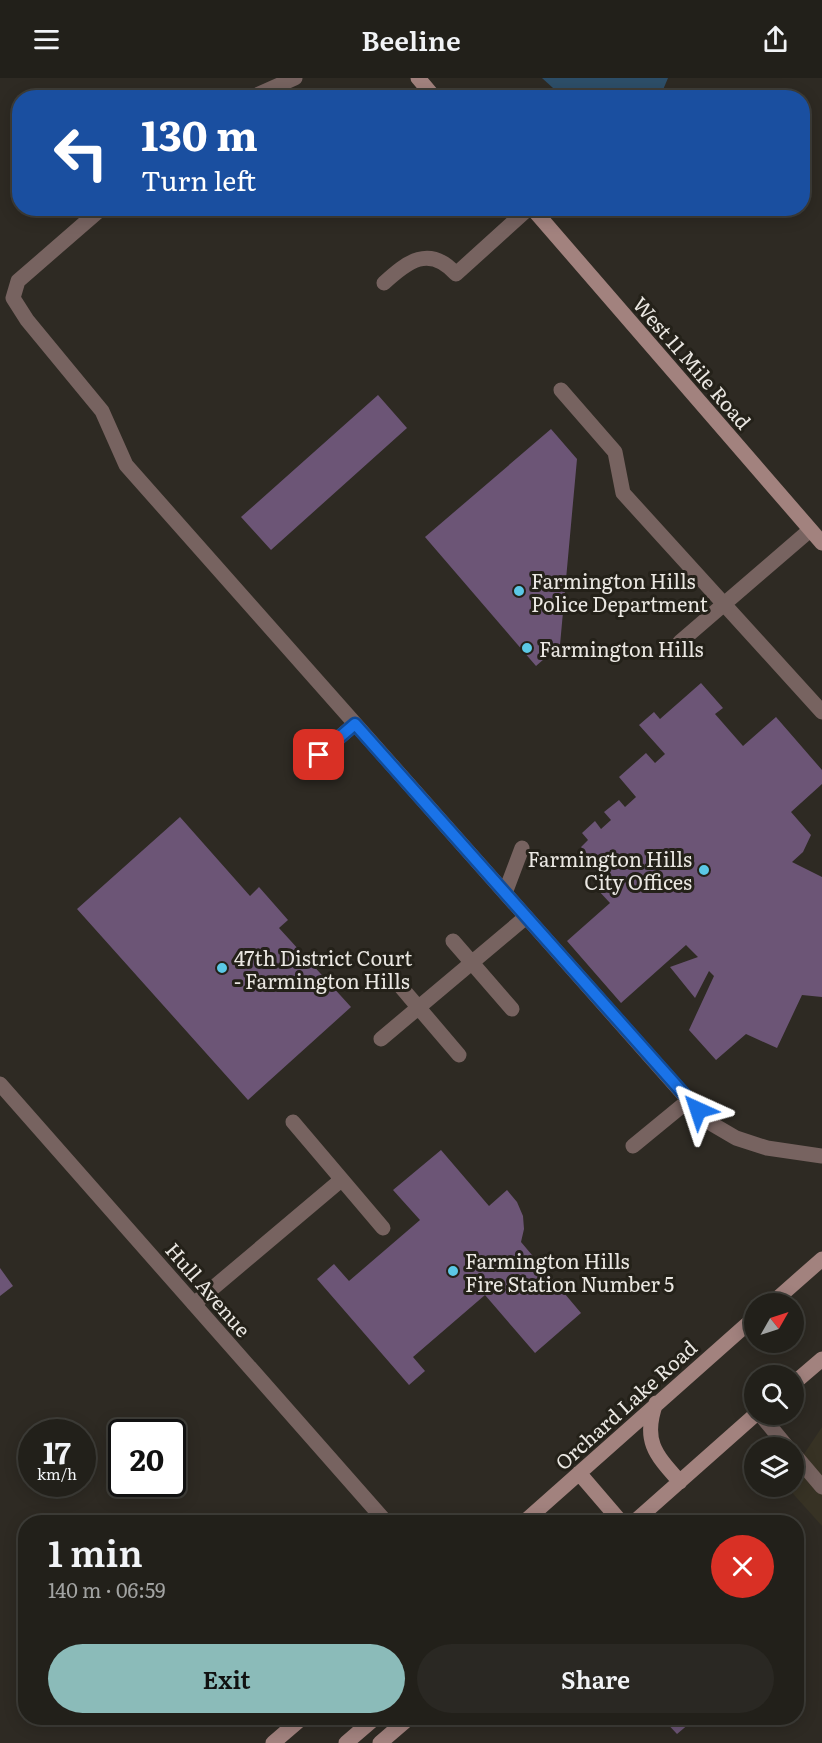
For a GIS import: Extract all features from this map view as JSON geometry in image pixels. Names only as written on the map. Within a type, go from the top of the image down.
[{"type":"main road","points":[[418,78],[428,90]]},
{"type":"main road","name":"West 11 Mile Road","points":[[537,216],[822,543]]},
{"type":"main road","points":[[783,1293],[822,1259]]},
{"type":"main road","name":"Orchard Lake Road","points":[[532,1515],[744,1327]]},
{"type":"main road","points":[[804,1374],[822,1359]]},
{"type":"main road","points":[[656,1403],[651,1417],[652,1445],[659,1459],[680,1482]]},
{"type":"main road","points":[[642,1515],[745,1425]]},
{"type":"main road","points":[[579,1473],[615,1515]]},
{"type":"main road","points":[[273,1743],[294,1725]]},
{"type":"main road","points":[[346,1743],[367,1725]]},
{"type":"main road","points":[[380,1743],[401,1725]]},
{"type":"street","points":[[268,90],[295,78]]},
{"type":"street","points":[[93,216],[18,281],[13,298],[27,320],[102,411],[126,465],[707,1120],[736,1138],[767,1148],[822,1156]]},
{"type":"street","points":[[384,283],[412,260],[431,258],[449,265],[456,274],[521,216]]},
{"type":"street","points":[[561,390],[615,452],[623,493],[822,712]]},
{"type":"street","points":[[680,642],[810,530]]},
{"type":"street","points":[[301,770],[355,724]]},
{"type":"street","points":[[505,893],[522,848]]},
{"type":"street","points":[[381,1039],[526,917]]},
{"type":"street","points":[[453,941],[512,1009]]},
{"type":"street","points":[[401,987],[459,1055]]},
{"type":"street","name":"Hull Avenue","points":[[0,1084],[380,1515]]},
{"type":"street","points":[[633,1146],[689,1100]]},
{"type":"street","points":[[292,1122],[383,1228]]},
{"type":"street","points":[[194,1304],[341,1179]]},
{"type":"street","points":[[768,1425],[778,1437]]},
{"type":"street","points":[[804,1466],[822,1487]]},
{"type":"shaded area","points":[[822,1427],[822,1526],[796,1497],[804,1497],[804,1454]]},
{"type":"water","points":[[542,78],[668,78],[663,90],[555,90]]},
{"type":"building","points":[[378,395],[407,428],[271,550],[241,517]]},
{"type":"building","name":"Farmington Hills Police Department","points":[[551,429],[577,459],[560,645],[536,666],[425,537]]},
{"type":"building","name":"Farmington Hills City Offices","points":[[701,683],[723,708],[715,714],[743,746],[776,717],[822,770],[822,784],[791,812],[811,835],[803,852],[792,862],[822,877],[822,997],[802,995],[777,1048],[746,1034],[716,1060],[689,1030],[714,976],[709,971],[695,998],[670,967],[698,957],[686,945],[621,1003],[567,941],[610,903],[597,889],[609,878],[581,847],[588,840],[582,833],[595,821],[601,829],[611,820],[604,812],[619,800],[625,807],[636,797],[619,777],[646,753],[655,763],[665,754],[639,725],[654,712],[660,719]]},
{"type":"building","name":"47th District Court - Farmington Hills","points":[[180,817],[250,896],[259,887],[288,920],[279,928],[351,1007],[248,1100],[77,909]]},
{"type":"building","name":"Farmington Hills Fire Station Number 5","points":[[441,1150],[489,1206],[507,1190],[517,1202],[523,1216],[524,1229],[521,1242],[581,1313],[535,1353],[485,1295],[413,1357],[425,1371],[409,1385],[317,1279],[334,1264],[349,1281],[420,1220],[393,1190]]},
{"type":"building","points":[[0,1268],[13,1286],[0,1296]]},
{"type":"building","points":[[669,1725],[688,1725],[677,1734]]},
{"type":"place","name":"Farmington Hills Police Department","points":[[519,591]]},
{"type":"place","name":"Farmington Hills","points":[[527,648]]},
{"type":"place","name":"Farmington Hills City Offices","points":[[704,870]]},
{"type":"place","name":"47th District Court - Farmington Hills","points":[[222,968]]},
{"type":"place","name":"Farmington Hills Fire Station Number 5","points":[[453,1271]]},
{"type":"route","points":[[319,755],[355,724],[698,1110]]}]
